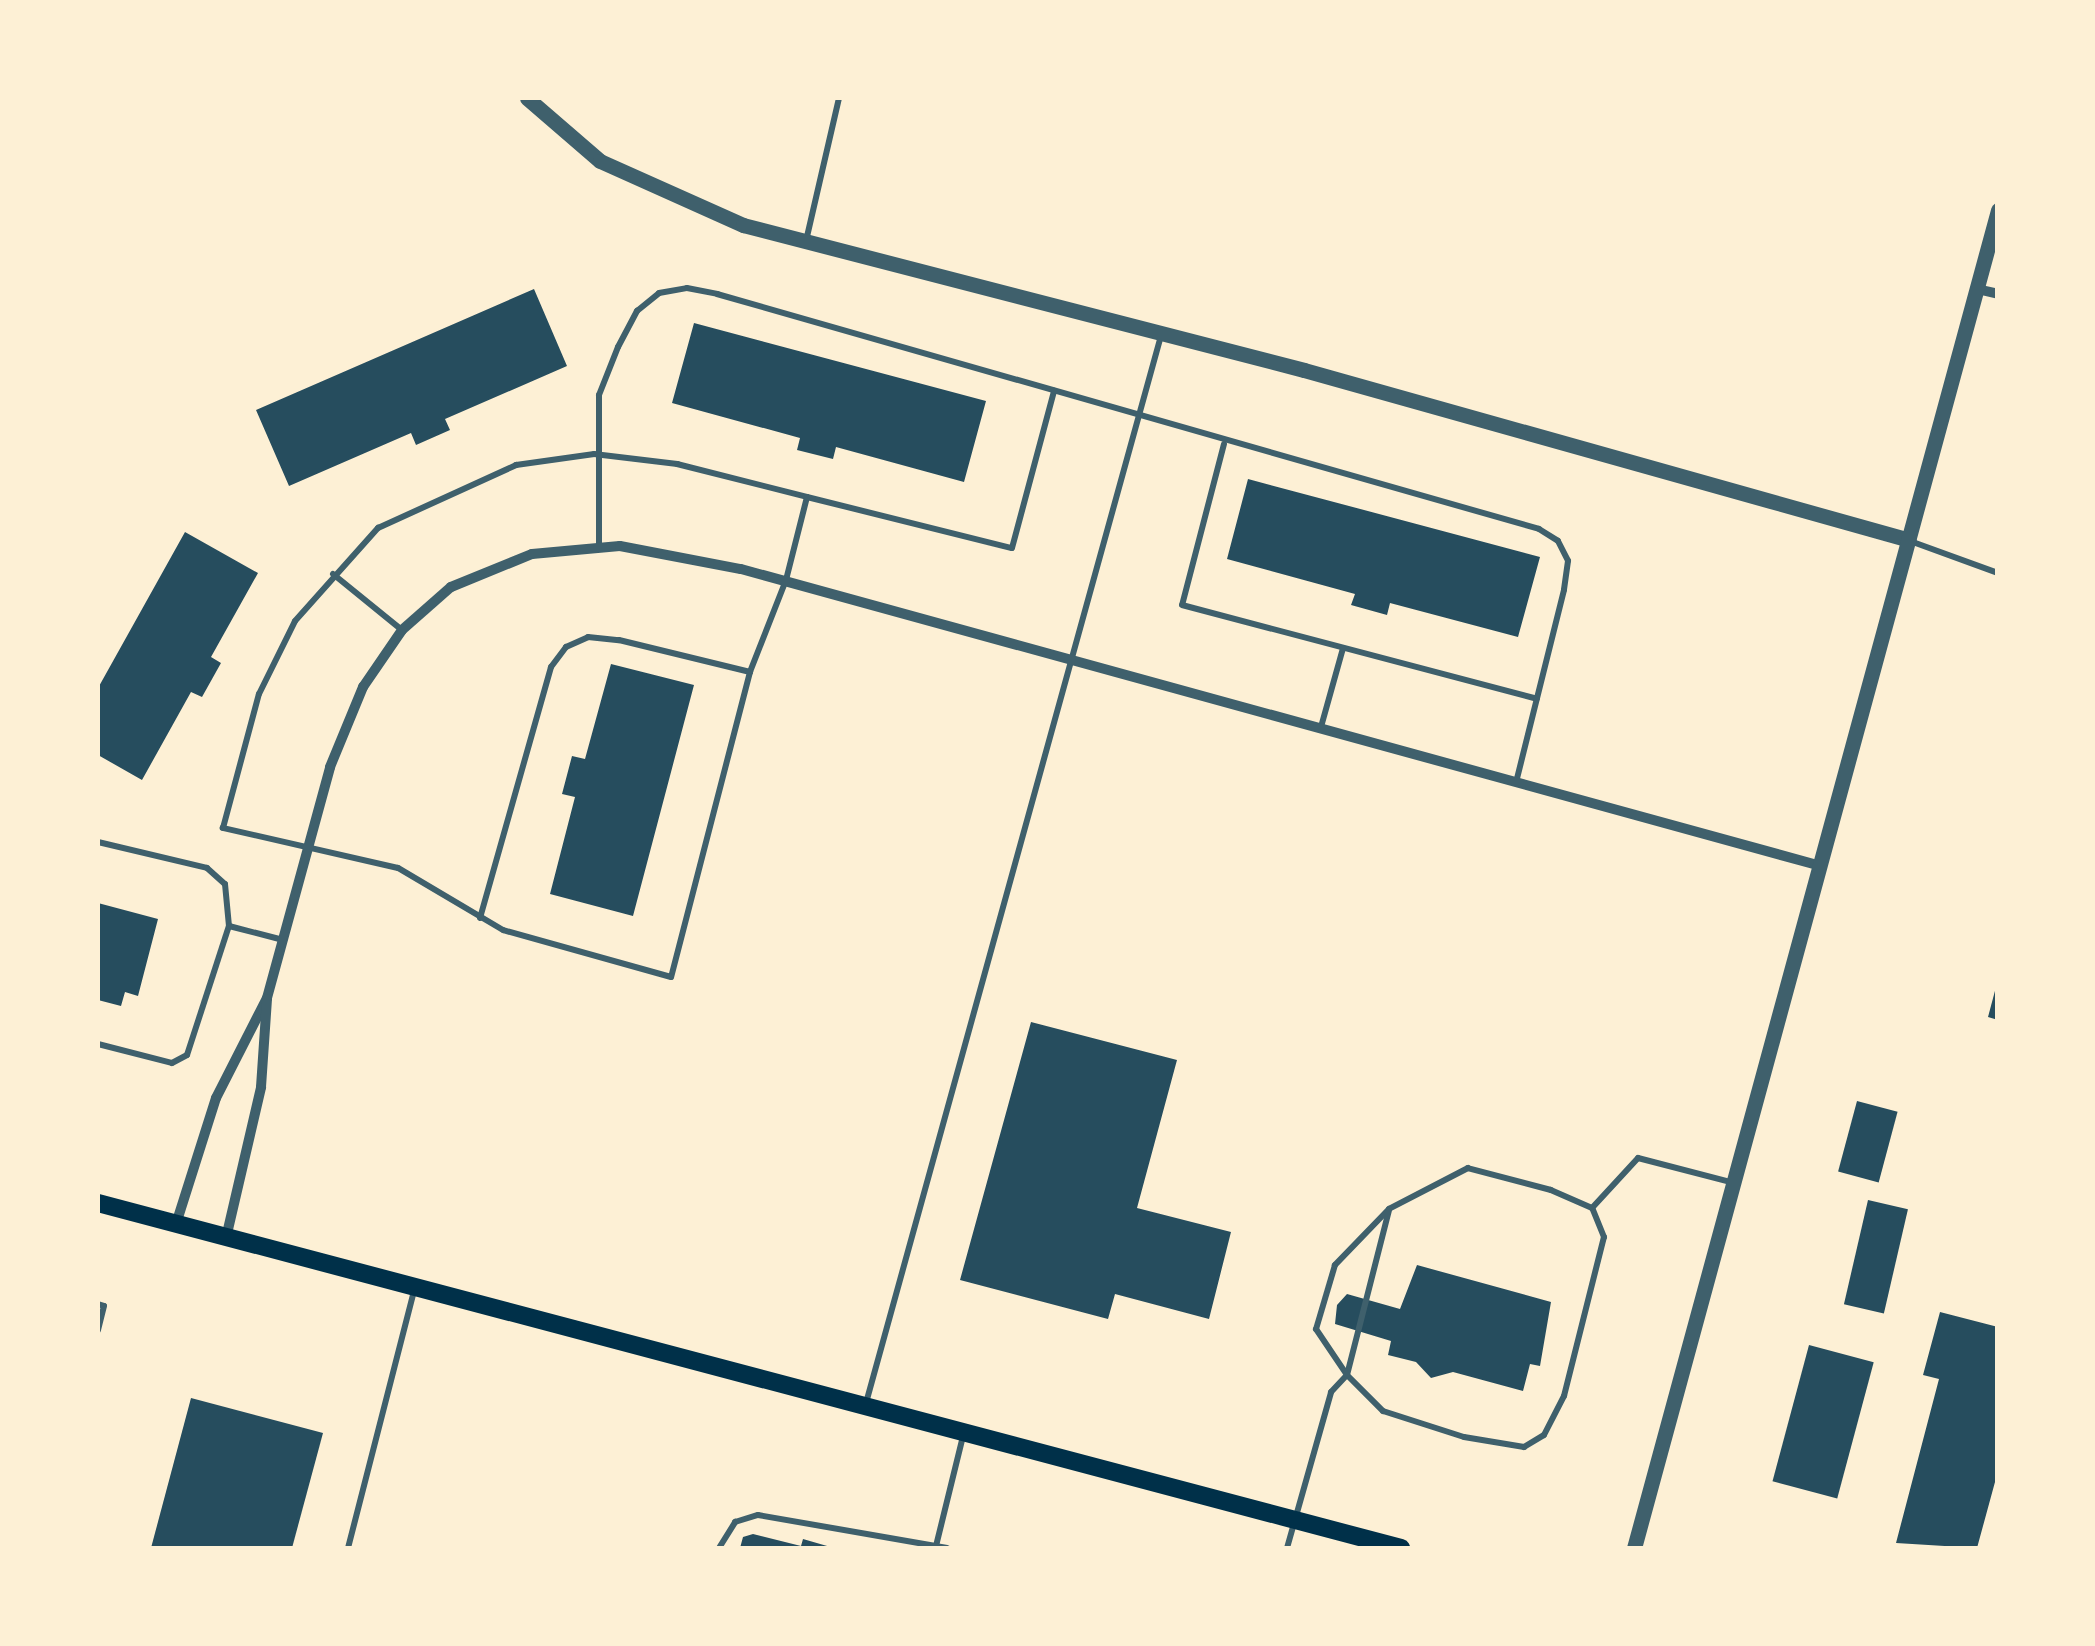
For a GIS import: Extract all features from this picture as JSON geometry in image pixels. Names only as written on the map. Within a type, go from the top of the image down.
[{"type":"main road","points":[[98,1203],[414,1290],[1400,1548]]},
{"type":"street","points":[[527,98],[614,168],[743,225],[1162,333],[1908,540]]},
{"type":"street","points":[[1634,1548],[1998,210]]},
{"type":"street","points":[[1977,289],[1998,294]]},
{"type":"street","points":[[226,1238],[261,1087],[267,998],[347,718],[402,630],[471,575],[532,554],[598,546],[670,552],[786,580],[1820,866]]},
{"type":"street","points":[[176,1224],[216,1098],[267,998]]},
{"type":"lane","points":[[806,240],[839,98]]},
{"type":"lane","points":[[598,546],[594,454],[599,396],[638,311],[659,293],[687,288],[1054,391],[1224,444],[1539,529],[1558,541],[1568,561],[1516,782]]},
{"type":"lane","points":[[864,1409],[1162,333]]},
{"type":"lane","points":[[807,497],[786,580],[750,672],[671,977],[554,947],[480,918],[398,868],[223,828],[260,694],[295,621],[378,528],[456,488],[516,465],[594,454],[677,464],[1012,548],[1054,391]]},
{"type":"lane","points":[[1224,444],[1182,606],[1537,699]]},
{"type":"lane","points":[[1908,540],[1998,573]]},
{"type":"lane","points":[[334,574],[402,630]]},
{"type":"lane","points":[[480,918],[551,668],[566,647],[588,637],[619,640],[750,672]]},
{"type":"lane","points":[[1322,727],[1343,648]]},
{"type":"lane","points":[[98,842],[207,868],[225,884],[232,907],[187,1055],[172,1063],[98,1044]]},
{"type":"lane","points":[[229,926],[283,940]]},
{"type":"lane","points":[[1592,1208],[1638,1158],[1736,1183]]},
{"type":"lane","points":[[1468,1168],[1551,1190],[1592,1208],[1604,1237],[1564,1396],[1544,1435],[1524,1447],[1464,1437],[1383,1411],[1346,1375],[1316,1329],[1335,1265],[1389,1209],[1468,1168]]},
{"type":"lane","points":[[1287,1548],[1331,1392],[1346,1375],[1389,1209]]},
{"type":"lane","points":[[348,1548],[414,1290]]},
{"type":"lane","points":[[98,1304],[104,1306],[98,1330]]},
{"type":"lane","points":[[936,1547],[963,1435]]},
{"type":"lane","points":[[718,1548],[735,1522],[758,1515],[947,1548]]},
{"type":"building","points":[[534,289],[567,366],[445,419],[450,430],[416,445],[411,433],[289,486],[256,410]]},
{"type":"building","points":[[694,323],[986,401],[964,482],[836,447],[833,459],[797,450],[800,438],[672,403]]},
{"type":"building","points":[[1248,479],[1540,557],[1518,637],[1390,603],[1387,615],[1351,605],[1355,594],[1227,559]]},
{"type":"building","points":[[185,532],[258,573],[211,657],[221,663],[202,697],[191,692],[142,780],[98,755],[98,688]]},
{"type":"building","points":[[611,664],[694,685],[633,916],[550,894],[575,797],[562,794],[572,756],[585,759]]},
{"type":"building","points":[[98,903],[158,919],[138,996],[125,992],[121,1006],[98,1000]]},
{"type":"building","points":[[1998,987],[1998,1020],[1988,1017]]},
{"type":"building","points":[[1031,1022],[1177,1060],[1137,1208],[1231,1232],[1209,1319],[1115,1294],[1108,1319],[960,1280]]},
{"type":"building","points":[[1857,1101],[1898,1112],[1879,1182],[1838,1172]]},
{"type":"building","points":[[1868,1200],[1908,1209],[1884,1313],[1844,1304]]},
{"type":"building","points":[[1417,1265],[1551,1302],[1540,1366],[1530,1364],[1523,1391],[1453,1372],[1431,1378],[1416,1362],[1388,1355],[1391,1341],[1335,1324],[1337,1305],[1347,1294],[1400,1309]]},
{"type":"building","points":[[1940,1312],[1998,1327],[1998,1471],[1977,1548],[1896,1543],[1939,1379],[1923,1375]]},
{"type":"building","points":[[1809,1345],[1874,1362],[1837,1499],[1773,1481]]},
{"type":"building","points":[[191,1398],[323,1433],[292,1548],[151,1548]]},
{"type":"building","points":[[753,1534],[801,1546],[803,1539],[834,1548],[740,1548],[743,1537]]}]
